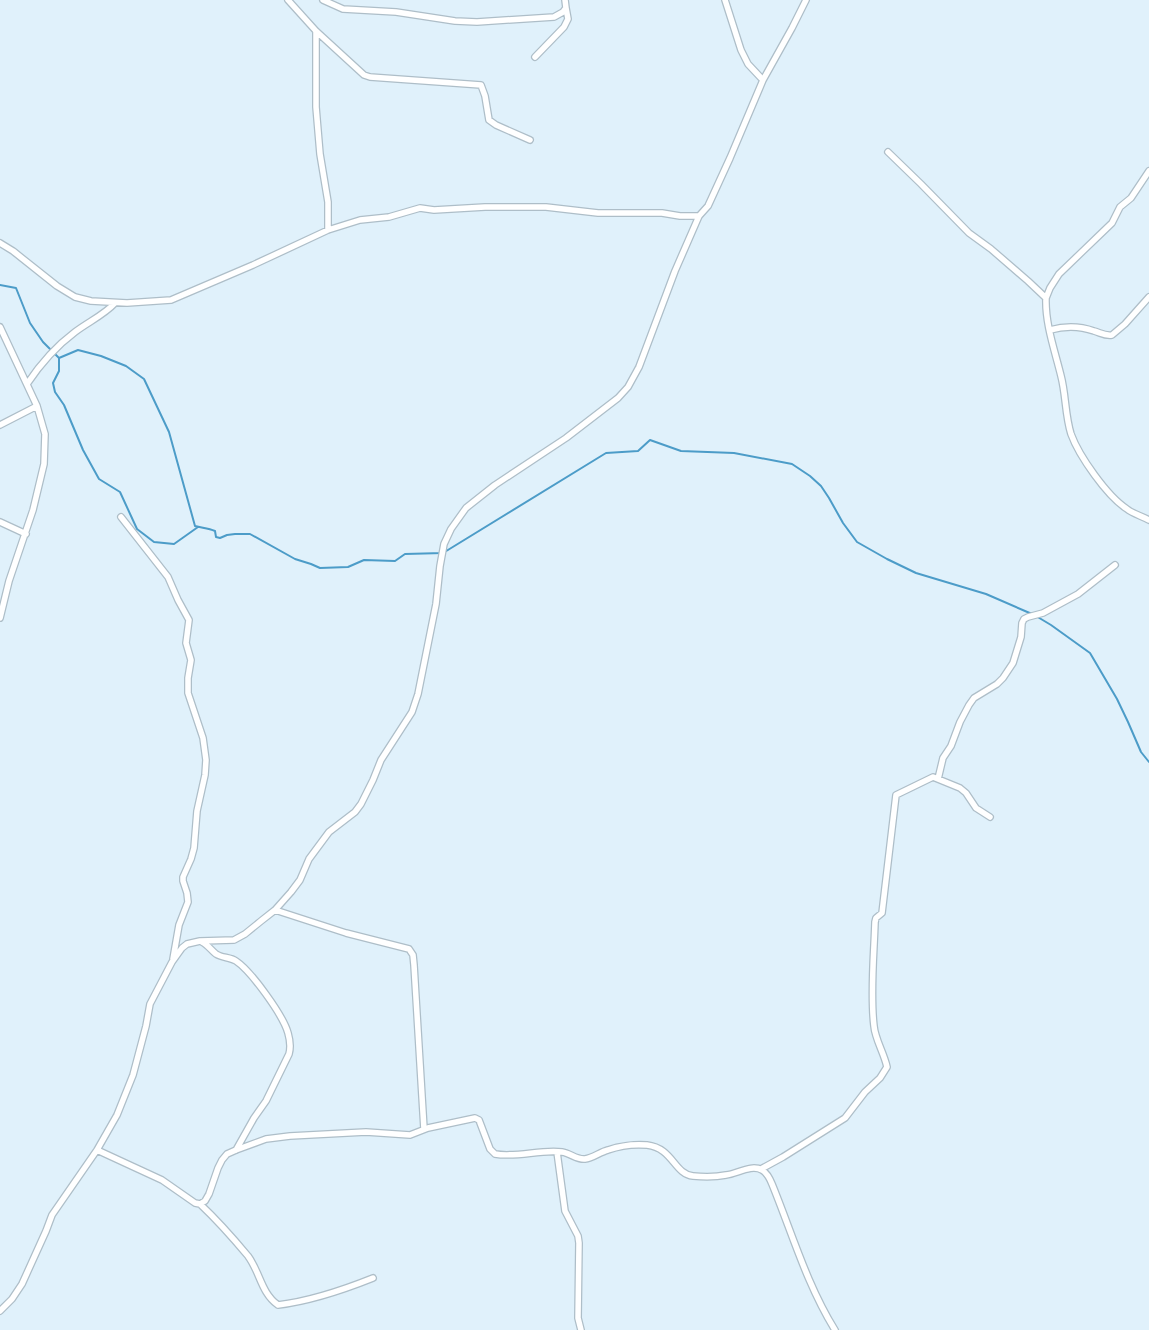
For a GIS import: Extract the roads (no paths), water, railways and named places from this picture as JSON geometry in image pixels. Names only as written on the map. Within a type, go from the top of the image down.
[{"type":"street","points":[[288,0],[316,31],[347,58],[355,68],[367,77],[481,85],[486,96],[489,120],[496,126],[530,140]]},
{"type":"street","points":[[323,0],[343,9],[396,12],[456,21],[477,22],[554,17],[563,12],[566,8]]},
{"type":"street","points":[[535,57],[564,27],[568,19],[565,0]]},
{"type":"street","points":[[725,0],[741,50],[748,64],[763,80]]},
{"type":"street","points":[[0,1311],[12,1299],[22,1284],[52,1215],[96,1150],[119,1109],[133,1075],[146,1026],[150,1004],[172,962],[182,948],[187,944],[229,941],[238,938],[275,910],[300,880],[310,859],[322,840],[329,832],[355,812],[361,804],[374,780],[381,760],[412,712],[418,694],[436,604],[440,566],[444,548],[451,529],[466,508],[495,485],[566,438],[618,398],[628,387],[639,367],[675,271],[699,216],[708,206],[763,80],[806,0]]},
{"type":"street","points":[[316,31],[316,108],[320,154],[328,202],[328,230]]},
{"type":"street","points":[[888,152],[957,222],[991,249],[1046,298]]},
{"type":"street","points":[[1149,171],[1132,198],[1120,207],[1112,223],[1060,274],[1050,288],[1046,298],[1047,316],[1064,388],[1066,413],[1072,435],[1081,454],[1093,472],[1114,498],[1127,510],[1149,520]]},
{"type":"street","points":[[0,243],[13,251],[57,286],[75,297],[92,301],[115,303],[160,302],[176,298],[253,265],[328,230],[360,220],[389,217],[420,208],[434,210],[485,207],[546,207],[598,213],[662,213],[680,216],[699,216]]},
{"type":"street","points":[[1050,330],[1063,327],[1081,328],[1095,331],[1104,335],[1112,335],[1125,324],[1149,297]]},
{"type":"street","points":[[27,384],[52,351],[75,331],[108,311],[115,303]]},
{"type":"street","points":[[0,327],[37,406],[45,434],[44,464],[26,534],[9,581],[0,618]]},
{"type":"street","points":[[0,425],[37,406]]},
{"type":"street","points":[[121,517],[168,577],[189,620],[186,643],[191,660],[188,678],[188,693],[203,738],[206,760],[205,775],[197,811],[194,848],[183,877],[188,902],[179,925],[172,962]]},
{"type":"street","points":[[0,522],[26,534]]},
{"type":"street","points":[[938,779],[943,758],[951,746],[960,722],[969,705],[974,698],[997,684],[1013,663],[1021,637],[1024,619],[1043,613],[1078,594],[1115,565]]},
{"type":"street","points":[[761,1169],[833,1127],[845,1118],[865,1092],[880,1078],[887,1067],[874,1027],[873,990],[875,922],[876,918],[882,913],[895,799],[897,794],[931,777],[960,788],[966,793],[976,808],[990,817]]},
{"type":"street","points":[[275,910],[346,933],[409,949],[413,955],[414,966],[424,1129]]},
{"type":"street","points":[[200,942],[205,944],[218,955],[237,962],[252,978],[278,1011],[288,1032],[291,1046],[289,1054],[266,1101],[254,1118],[236,1150]]},
{"type":"street","points":[[200,1204],[206,1201],[222,1160],[227,1154],[266,1139],[290,1136],[366,1132],[410,1135],[424,1129],[475,1118],[479,1120],[490,1149],[495,1154],[508,1155],[557,1152],[568,1153],[579,1159],[583,1159],[618,1147],[646,1145],[656,1146],[665,1152],[686,1175],[727,1175],[754,1168],[761,1169],[768,1175],[802,1264],[819,1302],[835,1330]]},
{"type":"street","points":[[96,1150],[162,1180],[195,1203],[200,1204],[248,1257],[266,1293],[272,1301],[278,1305],[289,1304],[326,1294],[373,1278]]},
{"type":"street","points":[[557,1152],[565,1211],[578,1236],[579,1243],[578,1318],[581,1330]]},
{"type":"waterway","points":[[0,285],[16,288],[30,323],[43,342],[59,358],[78,350],[101,356],[126,366],[144,379],[169,432],[195,526],[215,531],[216,537],[220,538],[227,535],[250,534],[295,559],[320,568],[348,567],[364,560],[395,561],[405,554],[443,553],[606,453],[638,451],[650,440],[681,451],[734,453],[792,464],[810,476],[821,486],[843,523],[857,542],[916,573],[986,594],[1032,614]]},
{"type":"waterway","points":[[59,358],[59,371],[53,383],[55,392],[64,405],[83,450],[99,479],[120,492],[137,529],[154,542],[174,544],[198,527]]},
{"type":"waterway","points":[[1036,616],[1090,653],[1117,699],[1141,752],[1149,762]]}]
